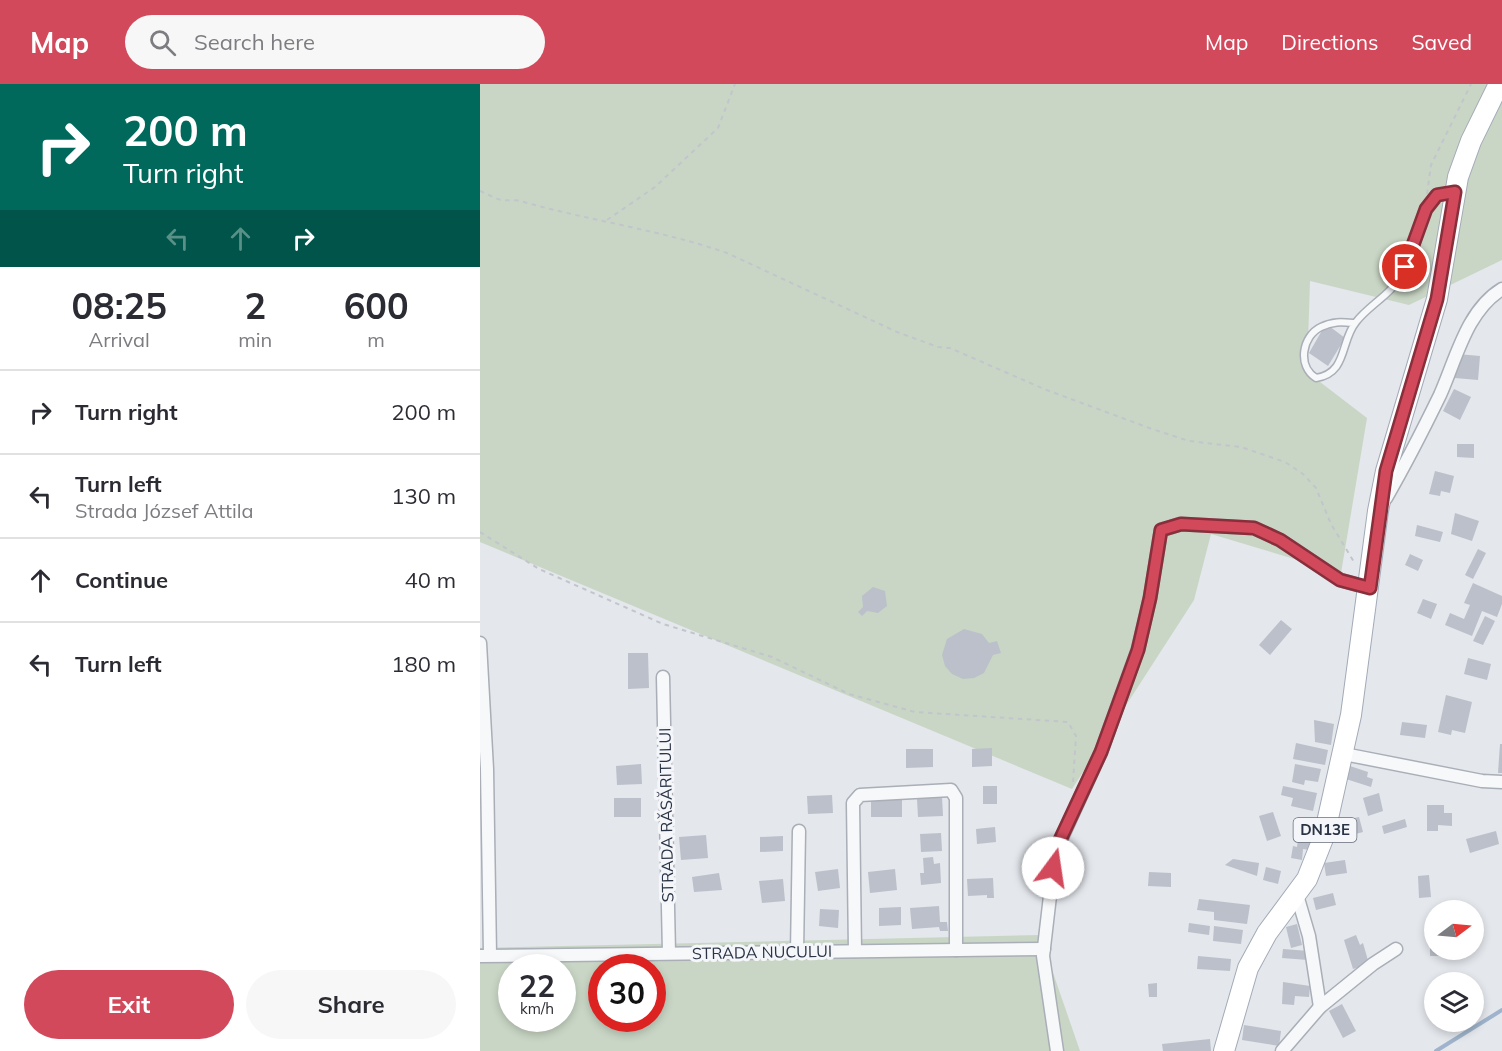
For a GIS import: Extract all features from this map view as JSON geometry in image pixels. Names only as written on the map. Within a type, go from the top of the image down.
[{"type":"main road","name":"DN13E","points":[[1224,1051],[1248,968],[1268,933],[1298,895],[1318,854],[1344,754],[1358,678],[1378,511],[1394,441],[1437,299],[1462,163],[1499,84]]},
{"type":"street","points":[[1378,511],[1440,395],[1463,339],[1482,308],[1502,289]]},
{"type":"street","points":[[1057,1051],[1044,975],[1044,949],[1055,852],[1101,752],[1138,650],[1150,598],[1161,530],[1181,524],[1254,528],[1280,540],[1340,580],[1370,588]]},
{"type":"street","points":[[480,643],[487,769],[485,955]]},
{"type":"street","name":"STRADA RĂSĂRITULUI","points":[[663,677],[669,953]]},
{"type":"street","points":[[1344,754],[1482,781],[1502,782]]},
{"type":"street","points":[[855,951],[853,803],[860,795],[951,790],[956,798],[956,950]]},
{"type":"street","points":[[797,952],[800,831]]},
{"type":"street","points":[[1298,895],[1309,936],[1320,1007]]},
{"type":"street","name":"STRADA NUCULUI","points":[[485,955],[1044,949]]},
{"type":"street","points":[[1282,1051],[1320,1007],[1373,964],[1396,949]]},
{"type":"lane","points":[[1354,323],[1335,322],[1319,328],[1309,337],[1303,352],[1310,374],[1316,378],[1333,372],[1340,363],[1354,323],[1400,278],[1426,209],[1437,195],[1455,192]]},
{"type":"path","points":[[607,220],[655,187],[718,128],[735,84]]},
{"type":"path","points":[[1426,209],[1431,165],[1471,84]]},
{"type":"path","points":[[480,191],[501,200],[521,201],[563,214],[607,220],[630,228],[681,237],[728,253],[897,332],[938,347],[950,348],[1037,386],[1152,429],[1189,441],[1241,447],[1285,462],[1303,474],[1316,488],[1331,524],[1356,565]]},
{"type":"path","points":[[480,532],[538,569],[663,624],[772,657],[849,694],[915,712],[1068,722],[1076,736],[1072,789]]},
{"type":"green space","points":[[480,84],[1502,84],[1502,260],[1409,305],[1310,281],[1307,372],[1367,418],[1341,573],[1211,534],[1194,600],[1072,789],[480,542]]},
{"type":"green space","points":[[1040,935],[1080,1051],[480,1051],[480,948]]},
{"type":"building","points":[[1329,326],[1345,338],[1328,366],[1309,353],[1324,327]]},
{"type":"building","points":[[1457,354],[1480,356],[1478,380],[1455,378]]},
{"type":"building","points":[[1454,389],[1471,397],[1460,420],[1443,411]]},
{"type":"building","points":[[1457,444],[1474,444],[1474,458],[1457,457]]},
{"type":"building","points":[[1435,471],[1454,476],[1450,493],[1441,491],[1440,496],[1429,494]]},
{"type":"building","points":[[1455,513],[1479,521],[1472,541],[1451,534]]},
{"type":"building","points":[[1417,525],[1443,532],[1440,542],[1415,536]]},
{"type":"building","points":[[1478,549],[1486,553],[1473,579],[1465,575]]},
{"type":"building","points":[[1410,554],[1423,560],[1418,571],[1405,565]]},
{"type":"building","points":[[1473,583],[1502,596],[1502,604],[1497,617],[1482,611],[1472,636],[1445,625],[1450,613],[1464,619],[1470,605],[1464,603]]},
{"type":"building","points":[[873,587],[885,591],[887,606],[878,613],[867,611],[862,616],[858,612],[863,607],[862,596]]},
{"type":"building","points":[[1423,599],[1437,604],[1431,619],[1417,613]]},
{"type":"building","points":[[1485,616],[1495,621],[1483,645],[1473,641]]},
{"type":"building","points":[[1281,620],[1292,629],[1270,655],[1259,645]]},
{"type":"building","points":[[964,629],[982,634],[989,643],[997,641],[1001,653],[993,655],[984,673],[974,678],[963,679],[952,674],[945,666],[942,655],[947,639]]},
{"type":"building","points":[[628,653],[648,653],[649,688],[628,689]]},
{"type":"building","points":[[1468,658],[1491,664],[1487,680],[1464,674]]},
{"type":"building","points":[[1446,695],[1472,702],[1465,733],[1452,730],[1451,735],[1438,732]]},
{"type":"building","points":[[1314,720],[1334,724],[1331,745],[1315,742]]},
{"type":"building","points":[[1402,722],[1427,725],[1425,738],[1400,735]]},
{"type":"building","points":[[1296,743],[1328,750],[1325,765],[1293,759]]},
{"type":"building","points":[[1500,744],[1502,744],[1502,773],[1498,773]]},
{"type":"building","points":[[992,748],[992,766],[972,767],[972,749]]},
{"type":"building","points":[[906,749],[933,749],[933,767],[906,768]]},
{"type":"building","points":[[641,764],[642,784],[617,785],[616,766]]},
{"type":"building","points":[[1295,764],[1321,769],[1318,782],[1305,780],[1304,785],[1292,782]]},
{"type":"building","points":[[1350,766],[1368,772],[1367,777],[1373,779],[1371,787],[1346,779]]},
{"type":"building","points":[[983,786],[997,786],[997,804],[983,804]]},
{"type":"building","points":[[1283,786],[1317,793],[1313,811],[1291,806],[1293,798],[1281,795]]},
{"type":"building","points":[[1379,793],[1383,811],[1368,816],[1363,798]]},
{"type":"building","points":[[832,795],[833,813],[808,814],[807,796]]},
{"type":"building","points":[[942,797],[943,816],[918,817],[917,799]]},
{"type":"building","points":[[614,798],[641,798],[641,817],[614,817]]},
{"type":"building","points":[[871,800],[902,800],[902,817],[871,817]]},
{"type":"building","points":[[1427,805],[1444,805],[1444,813],[1452,813],[1452,826],[1438,825],[1438,831],[1427,831]]},
{"type":"building","points":[[1273,812],[1281,836],[1267,841],[1259,816]]},
{"type":"building","points":[[1359,817],[1363,832],[1348,836],[1347,831],[1335,834],[1333,823]]},
{"type":"building","points":[[1405,819],[1407,827],[1384,834],[1382,826]]},
{"type":"building","points":[[1300,824],[1314,827],[1310,850],[1303,849],[1302,860],[1291,858],[1293,846],[1297,847]]},
{"type":"building","points":[[995,827],[996,842],[977,844],[976,829]]},
{"type":"building","points":[[1496,831],[1499,844],[1470,853],[1466,839]]},
{"type":"building","points":[[941,833],[942,851],[921,852],[920,834]]},
{"type":"building","points":[[706,835],[708,858],[681,860],[679,837]]},
{"type":"building","points":[[783,836],[783,851],[760,852],[760,837]]},
{"type":"building","points":[[933,857],[934,864],[940,863],[941,883],[921,885],[920,873],[924,873],[923,858]]},
{"type":"building","points":[[1233,859],[1259,863],[1257,876],[1225,865]]},
{"type":"building","points":[[1345,860],[1347,873],[1326,876],[1324,863]]},
{"type":"building","points":[[1266,867],[1281,871],[1278,884],[1263,880]]},
{"type":"building","points":[[838,869],[840,888],[818,891],[815,872]]},
{"type":"building","points":[[895,869],[897,890],[870,893],[868,872]]},
{"type":"building","points":[[1149,872],[1171,873],[1171,887],[1148,886]]},
{"type":"building","points":[[719,873],[722,890],[694,892],[692,877]]},
{"type":"building","points":[[1429,875],[1431,897],[1419,898],[1418,876]]},
{"type":"building","points":[[993,878],[994,898],[987,898],[987,895],[968,896],[967,879]]},
{"type":"building","points":[[783,879],[785,901],[762,903],[759,881]]},
{"type":"building","points":[[1333,893],[1336,905],[1316,910],[1313,898]]},
{"type":"building","points":[[1199,899],[1250,905],[1247,924],[1214,920],[1214,912],[1197,910]]},
{"type":"building","points":[[939,906],[940,922],[947,922],[948,931],[940,931],[939,927],[912,929],[910,908]]},
{"type":"building","points":[[901,907],[901,925],[879,926],[879,908]]},
{"type":"building","points":[[820,909],[839,910],[838,928],[819,926]]},
{"type":"building","points":[[1189,923],[1210,926],[1209,935],[1188,932]]},
{"type":"building","points":[[1297,924],[1302,945],[1291,948],[1286,927]]},
{"type":"building","points":[[1214,926],[1243,930],[1241,944],[1213,941]]},
{"type":"building","points":[[1356,935],[1360,945],[1363,943],[1369,964],[1353,969],[1344,940]]},
{"type":"building","points":[[1283,949],[1309,951],[1308,960],[1282,958]]},
{"type":"building","points":[[1198,956],[1231,959],[1230,971],[1197,969]]},
{"type":"building","points":[[1283,982],[1310,986],[1309,997],[1295,996],[1294,1005],[1282,1004]]},
{"type":"building","points":[[1157,983],[1157,997],[1149,997],[1148,984]]},
{"type":"building","points":[[1342,1004],[1356,1031],[1343,1038],[1329,1011]]},
{"type":"building","points":[[1244,1025],[1281,1031],[1279,1046],[1242,1040]]},
{"type":"building","points":[[1210,1039],[1211,1051],[1163,1051],[1162,1044]]},
{"type":"waterway","points":[[1436,1051],[1502,1010]]},
{"type":"route","points":[[1053,868],[1055,852],[1101,752],[1138,650],[1150,598],[1158,537],[1161,530],[1167,526],[1181,524],[1236,525],[1254,528],[1310,558],[1340,580],[1370,588],[1378,511],[1386,471],[1437,299],[1455,192],[1443,192],[1433,198],[1426,209],[1405,267]]}]
